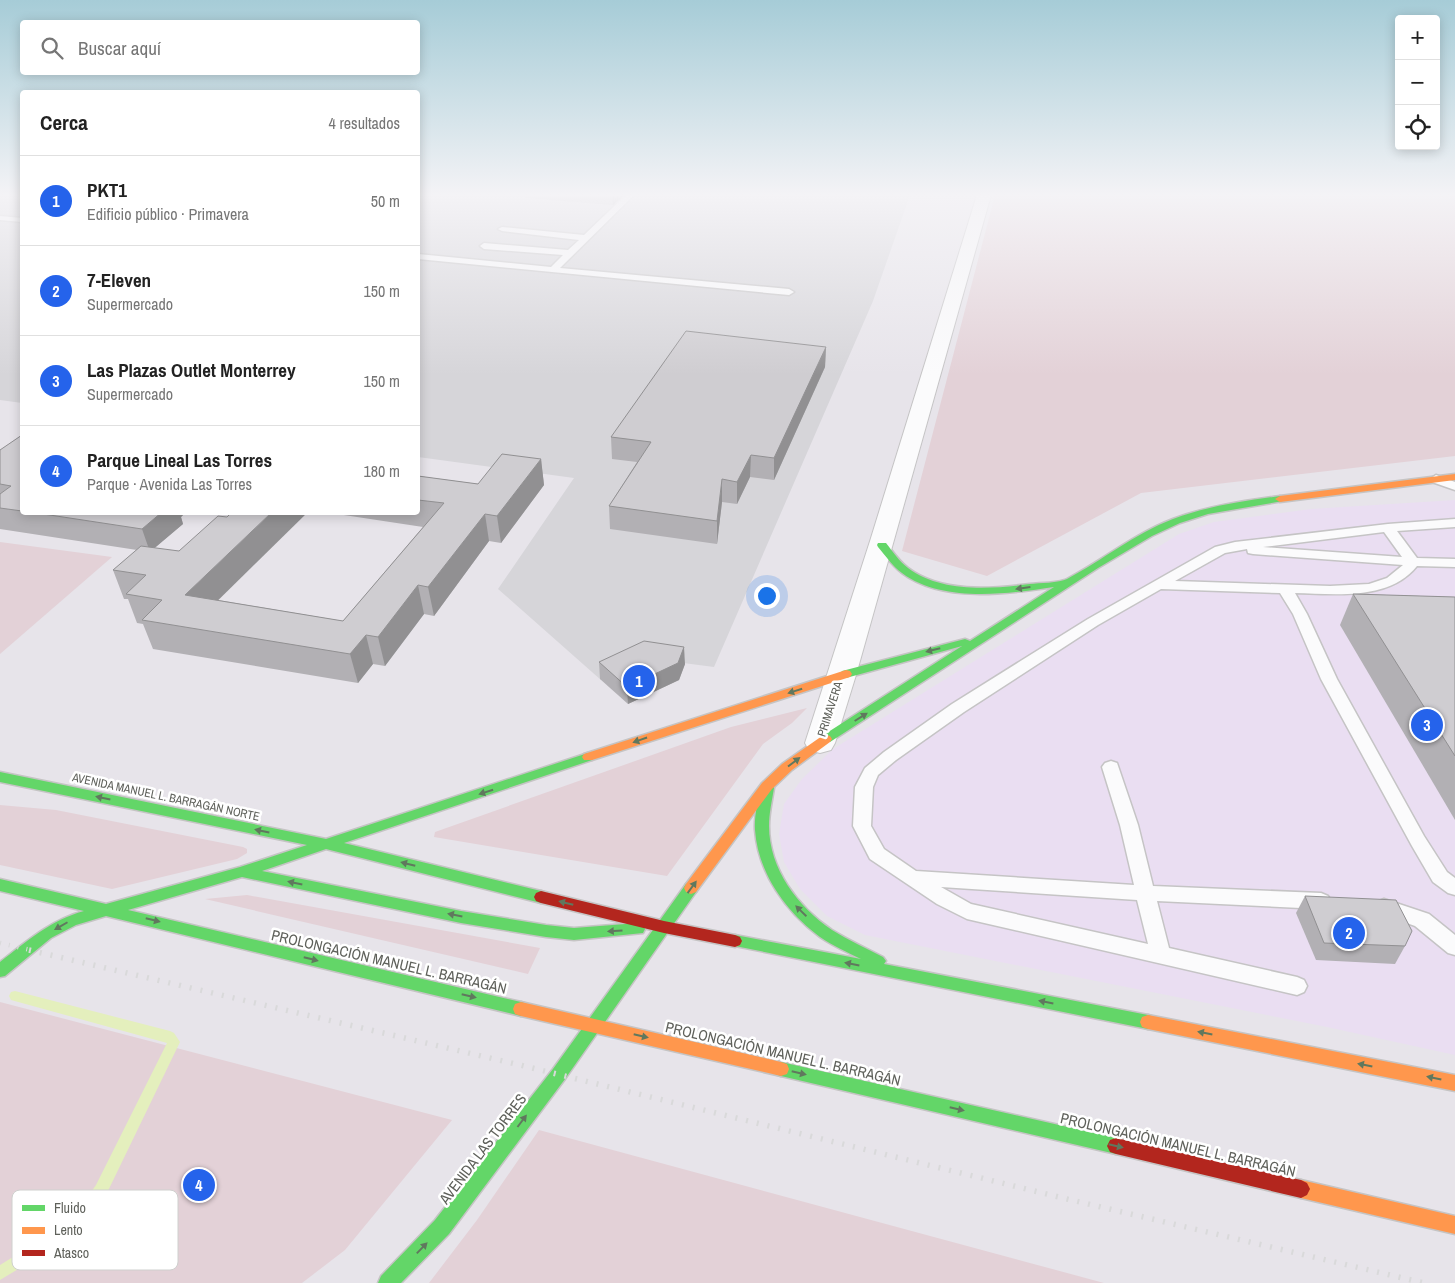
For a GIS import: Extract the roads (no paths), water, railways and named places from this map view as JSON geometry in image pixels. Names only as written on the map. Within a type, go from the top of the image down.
[{"type":"street","name":"PRIMAVERA","points":[[820,742],[882,544],[966,255]]},
{"type":"street","name":"AVENIDA LAS TORRES","points":[[388,1283],[442,1227],[559,1074],[767,786],[787,767],[820,742],[908,688],[981,638],[1071,581],[1150,534],[1178,521],[1254,502],[1455,477]]},
{"type":"street","points":[[882,544],[898,565],[912,576],[954,589],[976,592],[997,591],[1071,581]]},
{"type":"street","points":[[0,971],[46,934],[72,920],[241,872],[651,736],[841,676],[897,659],[981,638]]},
{"type":"street","name":"AVENIDA MANUEL L. BARRAGÁN NORTE","points":[[0,777],[327,844]]},
{"type":"street","points":[[0,786],[30,783]]},
{"type":"street","points":[[767,786],[762,829],[765,852],[772,872],[782,890],[798,909],[822,930],[901,974]]},
{"type":"street","points":[[327,844],[664,927],[1455,1083]]},
{"type":"street","points":[[241,872],[546,931],[574,934],[664,927]]},
{"type":"street","points":[[0,885],[106,909]]},
{"type":"street","name":"PROLONGACIÓN MANUEL L. BARRAGÁN","points":[[106,909],[357,971],[1455,1225]]},
{"type":"lane","points":[[553,270],[568,255]]},
{"type":"lane","points":[[420,257],[789,292]]},
{"type":"lane","points":[[1436,479],[1455,486]]},
{"type":"lane","points":[[1297,986],[967,910],[944,899],[914,878],[892,866],[877,854],[862,826],[864,787],[871,772],[890,756],[958,708],[1093,622],[1224,548],[1388,528],[1455,523]]},
{"type":"lane","points":[[1388,528],[1413,562]]},
{"type":"lane","points":[[1224,548],[1413,562],[1455,563]]},
{"type":"lane","points":[[1160,585],[1285,589],[1370,588],[1392,582],[1405,572],[1413,562]]},
{"type":"lane","points":[[1285,589],[1300,614],[1329,679],[1418,841],[1440,877],[1455,888]]},
{"type":"lane","points":[[1111,767],[1147,893],[1160,954]]},
{"type":"lane","points":[[914,878],[1147,893],[1340,902]]},
{"type":"lane","points":[[1365,903],[1397,910],[1422,920],[1455,947]]},
{"type":"waterway","points":[[15,996],[170,1037],[174,1042],[101,1190]]},
{"type":"waterway","points":[[0,1273],[12,1266]]},
{"type":"railway","points":[[0,943],[35,951]]},
{"type":"railway","points":[[29,950],[520,1065],[1067,1199],[1424,1283]]},
{"type":"place","name":"PKT1","points":[[639,681]]},
{"type":"place","name":"Las Plazas Outlet Monterrey","points":[[1427,725]]},
{"type":"place","name":"7-Eleven","points":[[1349,933]]},
{"type":"place","name":"Parque Lineal Las Torres","points":[[199,1185]]}]
